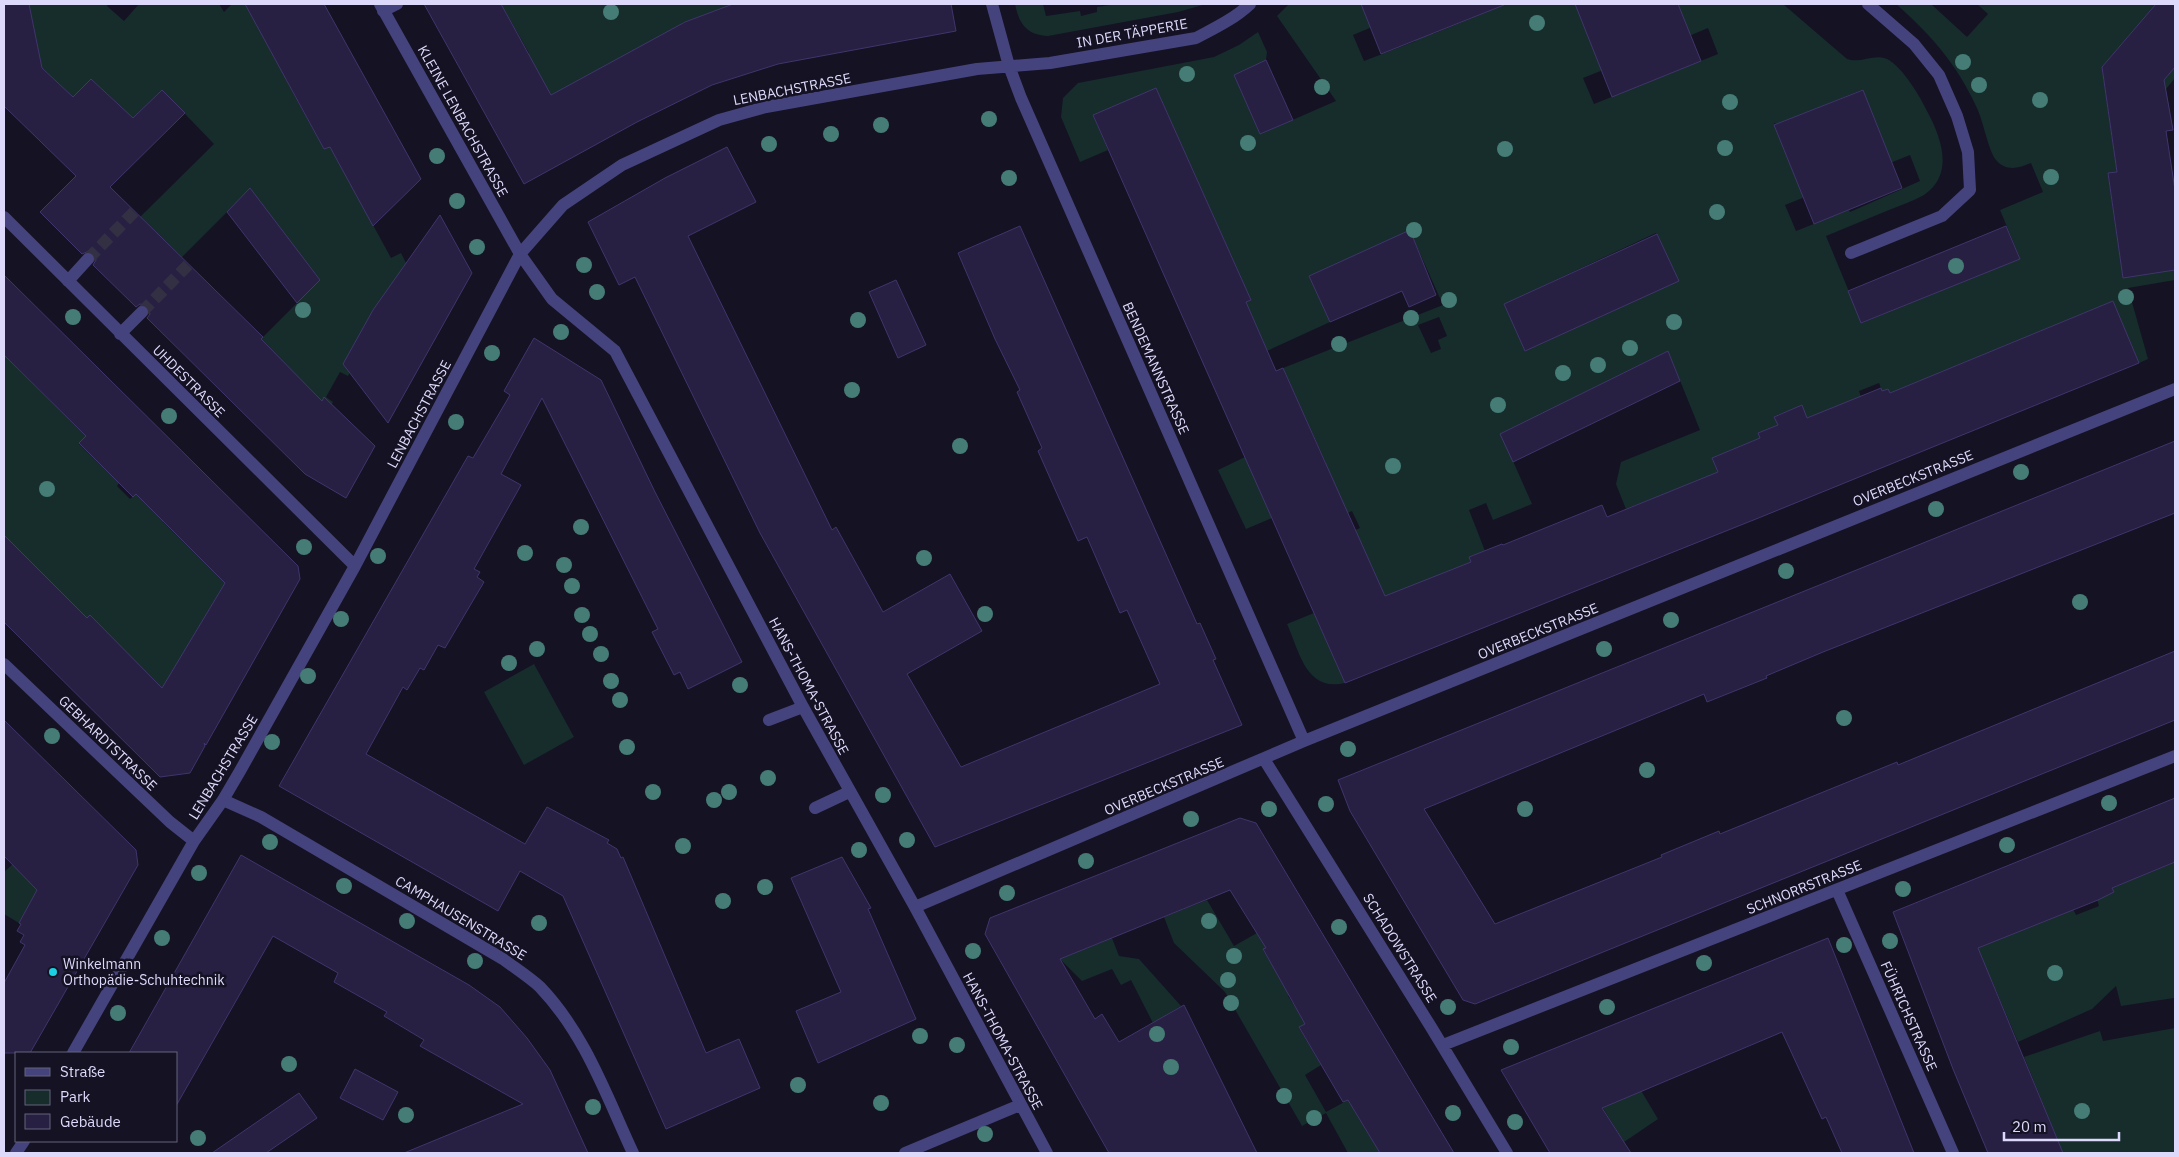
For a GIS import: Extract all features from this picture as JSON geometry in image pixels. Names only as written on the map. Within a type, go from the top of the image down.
[{"type":"street","points":[[382,7],[397,4]]},
{"type":"street","name":"BENDEMANNSTRASSE","points":[[992,4],[1009,66],[1021,98],[1304,741]]},
{"type":"street","name":"IN DER TÄPPERIE","points":[[1009,66],[1050,63],[1196,38],[1234,17],[1250,4]]},
{"type":"street","points":[[1851,253],[1942,216],[1970,190],[1968,152],[1956,116],[1939,76],[1914,44],[1868,4]]},
{"type":"street","name":"KLEINE LENBACHSTRASSE","points":[[382,7],[520,254]]},
{"type":"street","name":"LENBACHSTRASSE","points":[[74,1052],[194,842],[223,800],[355,566],[520,254],[563,205],[622,165],[719,120],[766,107],[977,69],[1009,66]]},
{"type":"street","name":"UHDESTRASSE","points":[[4,217],[355,566]]},
{"type":"street","name":"HANS-THOMA-STRASSE","points":[[520,254],[552,299],[615,351],[803,707],[915,907],[1047,1153]]},
{"type":"street","points":[[68,281],[88,260]]},
{"type":"street","points":[[120,334],[142,312]]},
{"type":"street","name":"OVERBECKSTRASSE","points":[[915,907],[1304,741],[2175,389]]},
{"type":"street","name":"GEBHARDTSTRASSE","points":[[4,664],[170,822],[194,842]]},
{"type":"street","points":[[770,720],[803,707]]},
{"type":"street","name":"SCHNORRSTRASSE","points":[[1442,1045],[2175,756]]},
{"type":"street","name":"SCHADOWSTRASSE","points":[[1264,759],[1507,1153]]},
{"type":"street","points":[[815,808],[849,792]]},
{"type":"street","name":"CAMPHAUSENSTRASSE","points":[[223,800],[261,817],[504,959],[539,986],[565,1018],[585,1048],[633,1153]]},
{"type":"street","name":"FÜHRICHSTRASSE","points":[[1837,890],[1953,1153]]},
{"type":"street","points":[[905,1153],[1020,1105]]},
{"type":"street","points":[[16,1153],[23,1142]]},
{"type":"green space","points":[[29,4],[108,4],[107,6],[124,21],[139,4],[219,4],[224,12],[232,4],[253,4],[251,5],[292,91],[324,149],[330,146],[391,258],[401,253],[410,271],[374,309],[346,359],[354,365],[348,376],[340,372],[326,397],[333,402],[327,414],[261,339],[320,280],[250,189],[181,258],[140,217],[214,144],[162,90],[126,125],[114,100],[91,79],[73,97],[42,68]]},
{"type":"green space","points":[[501,4],[733,4],[682,23],[684,28],[612,62],[558,92],[547,114],[517,59],[529,53]]},
{"type":"green space","points":[[1015,4],[1043,4],[1046,16],[1080,11],[1081,16],[1097,12],[1097,7],[1117,4],[1206,4],[1178,12],[1048,36],[1029,31],[1022,23]]},
{"type":"green space","points":[[1289,4],[1361,4],[1362,7],[1364,6],[1372,27],[1353,35],[1364,61],[1416,41],[1412,31],[1429,24],[1433,34],[1487,12],[1484,4],[1575,4],[1603,70],[1583,78],[1594,104],[1718,54],[1708,28],[1689,36],[1678,4],[1783,4],[1847,59],[1857,60],[1882,57],[1893,63],[1911,83],[1921,99],[1938,134],[1941,145],[1942,167],[1939,177],[1933,187],[1924,195],[1826,236],[1862,323],[2020,258],[2000,210],[2043,192],[2031,163],[2008,168],[1996,160],[1990,149],[1979,112],[1960,76],[1942,50],[1896,4],[1931,4],[1967,37],[1988,14],[1977,4],[2156,4],[2102,67],[2117,172],[2108,174],[2120,257],[2127,277],[2175,270],[2175,280],[2128,288],[2148,359],[2139,363],[2113,301],[1890,393],[1882,391],[1879,383],[1859,391],[1862,400],[1807,418],[1801,406],[1775,416],[1778,425],[1758,433],[1760,438],[1712,458],[1718,473],[1626,509],[1616,484],[1621,462],[1700,430],[1668,351],[1501,434],[1532,504],[1493,520],[1486,503],[1469,510],[1485,551],[1469,557],[1471,562],[1380,608],[1351,532],[1360,528],[1352,511],[1343,515],[1322,466],[1326,463],[1283,368],[1443,305],[1410,231],[1309,276],[1330,322],[1267,351],[1246,302],[1251,300],[1156,88],[1093,115],[1108,150],[1080,162],[1061,117],[1063,98],[1078,83],[1214,57],[1239,45],[1258,32],[1267,52],[1266,60],[1234,75],[1260,134],[1336,101],[1277,16]],"holes":[[[1862,90],[1883,140],[1890,163],[1910,155],[1920,181],[1850,212],[1849,210],[1796,231],[1785,205],[1805,197],[1774,123],[1777,124]],[[1656,233],[1678,281],[1525,351],[1504,304]],[[1439,317],[1447,336],[1438,340],[1441,349],[1431,353],[1418,325]]]},
{"type":"green space","points":[[2175,67],[2175,78],[2166,89],[2170,114],[2160,85]]},
{"type":"green space","points":[[4,355],[86,436],[79,444],[119,483],[117,486],[130,499],[139,491],[164,520],[163,522],[225,583],[159,694],[90,615],[87,618],[4,535]]},
{"type":"green space","points":[[1245,457],[1272,518],[1246,529],[1218,470]]},
{"type":"green space","points":[[1314,613],[1345,683],[1332,684],[1321,682],[1306,668],[1301,658],[1287,624]]},
{"type":"green space","points":[[534,664],[574,737],[524,765],[484,692]]},
{"type":"green space","points":[[2175,859],[2175,1002],[2174,998],[2121,1006],[2116,986],[2092,1009],[2018,1042],[1992,981],[1986,983],[1968,942],[2073,909],[2076,915],[2099,906],[2097,899],[2114,892],[2112,888],[2171,864],[2171,861]]},
{"type":"green space","points":[[13,864],[65,864],[36,892],[19,923],[4,914],[4,872]]},
{"type":"green space","points":[[1207,900],[1234,946],[1257,933],[1268,947],[1263,950],[1272,965],[1281,968],[1293,992],[1288,996],[1301,1016],[1310,1021],[1299,1028],[1321,1065],[1305,1075],[1326,1112],[1348,1100],[1380,1153],[1348,1153],[1326,1113],[1302,1126],[1225,992],[1174,943],[1164,917]]},
{"type":"green space","points":[[1112,938],[1119,956],[1139,959],[1181,1006],[1153,1023],[1131,980],[1121,985],[1112,969],[1082,981],[1060,959]]},
{"type":"green space","points":[[2175,1028],[2175,1153],[2063,1153],[2024,1057],[2100,1031],[2103,1041]]},
{"type":"green space","points":[[1621,1057],[1658,1119],[1624,1142],[1601,1105]]},
{"type":"building","points":[[4,4],[29,4],[42,68],[73,97],[91,79],[133,118],[162,90],[185,113],[110,187],[263,337],[261,339],[322,401],[324,397],[375,446],[346,498],[305,474],[147,318],[150,314],[147,306],[140,304],[136,307],[93,265],[96,260],[94,253],[89,251],[82,254],[40,212],[76,176],[4,106]]},
{"type":"building","points":[[245,4],[324,4],[421,179],[373,226],[330,147],[324,149]]},
{"type":"building","points":[[424,4],[501,4],[551,95],[685,22],[733,4],[951,4],[956,31],[778,64],[712,85],[637,122],[524,184]]},
{"type":"building","points":[[1361,4],[1504,4],[1504,5],[1381,54]]},
{"type":"building","points":[[1575,4],[1678,4],[1701,61],[1612,97]]},
{"type":"building","points":[[2156,4],[2175,4],[2175,67],[2164,80],[2173,130],[2166,131],[2175,190],[2175,270],[2123,278],[2108,173],[2117,172],[2102,67]]},
{"type":"building","points":[[1266,60],[1293,120],[1260,134],[1234,75]]},
{"type":"building","points":[[1156,88],[1251,300],[1246,302],[1276,371],[1283,368],[1385,596],[1471,562],[1469,557],[1602,505],[1607,517],[1718,472],[1712,458],[1760,438],[1758,433],[1778,425],[1774,417],[1802,405],[1807,418],[1881,388],[1882,391],[1888,389],[1890,393],[2113,301],[2139,363],[1761,517],[1345,683],[1093,115]]},
{"type":"building","points":[[1863,90],[1902,188],[1814,224],[1774,125]]},
{"type":"building","points":[[727,147],[756,202],[688,236],[832,530],[836,527],[883,612],[950,574],[982,631],[907,674],[961,767],[1160,684],[1127,610],[1120,613],[1087,537],[1078,541],[1038,451],[1042,448],[1017,392],[1020,390],[995,339],[958,253],[1020,226],[1197,624],[1200,623],[1216,659],[1213,660],[1242,725],[935,847],[760,533],[635,277],[619,285],[588,222],[665,178]]},
{"type":"building","points":[[250,188],[320,280],[297,303],[227,212]]},
{"type":"building","points":[[440,215],[472,273],[388,423],[343,364],[373,310]]},
{"type":"building","points":[[2006,226],[2020,259],[1861,323],[1848,291]]},
{"type":"building","points":[[1410,230],[1436,295],[1409,307],[1402,291],[1330,322],[1309,276]]},
{"type":"building","points":[[1657,234],[1679,281],[1525,351],[1504,304]]},
{"type":"building","points":[[4,275],[298,566],[300,579],[206,745],[204,743],[205,746],[190,773],[160,777],[4,622],[4,535],[87,618],[90,615],[162,688],[225,583],[136,494],[133,497],[79,443],[86,436],[4,355]]},
{"type":"building","points":[[896,280],[926,345],[898,358],[869,292]]},
{"type":"building","points":[[534,338],[601,380],[655,492],[742,662],[688,689],[680,672],[674,675],[652,632],[658,629],[542,398],[501,474],[521,485],[474,569],[480,572],[477,577],[484,582],[445,648],[438,645],[424,670],[420,668],[407,690],[403,687],[366,754],[525,844],[547,807],[609,840],[607,843],[617,849],[621,858],[623,857],[706,1053],[739,1039],[760,1088],[666,1129],[563,896],[520,871],[498,911],[279,786],[468,456],[473,458],[510,395],[504,391]]},
{"type":"building","points":[[1668,351],[1680,381],[1513,462],[1500,434]]},
{"type":"building","points":[[2175,441],[2175,513],[1823,652],[1766,676],[1767,678],[1707,702],[1704,694],[1424,809],[1495,924],[1662,857],[1661,855],[1719,831],[1720,834],[1897,762],[1898,765],[2175,651],[2175,720],[1475,1004],[1463,1000],[1350,811],[1338,780]]},
{"type":"building","points":[[4,720],[136,850],[138,865],[31,1052],[4,1053],[4,983],[25,945],[20,942],[24,935],[17,931],[21,924],[19,923],[37,890],[4,856]]},
{"type":"building","points":[[2175,798],[2175,862],[2112,888],[2114,892],[2098,900],[1978,948],[2063,1153],[1988,1153],[1953,1069],[1893,912]]},
{"type":"building","points":[[1240,818],[1256,823],[1454,1153],[1380,1153],[1348,1100],[1343,1102],[1299,1027],[1305,1024],[1263,949],[1266,948],[1230,890],[1060,959],[1095,1019],[1102,1014],[1119,1042],[1184,1005],[1257,1153],[1109,1153],[985,934],[990,918]]},
{"type":"building","points":[[241,855],[469,985],[500,1007],[527,1038],[550,1070],[588,1153],[404,1153],[523,1104],[420,1046],[424,1040],[384,1016],[387,1012],[334,982],[338,973],[273,936],[178,1102],[178,1052],[130,1052]]},
{"type":"building","points":[[842,857],[871,908],[868,909],[916,1019],[818,1063],[796,1011],[841,992],[791,878]]},
{"type":"building","points":[[1828,938],[1914,1153],[1842,1153],[1826,1117],[1822,1119],[1782,1032],[1602,1108],[1631,1153],[1550,1153],[1501,1070]]},
{"type":"building","points":[[355,1069],[398,1092],[383,1120],[340,1098]]},
{"type":"building","points":[[299,1093],[317,1118],[266,1153],[212,1153]]},
{"type":"tunnel","points":[[88,259],[135,211]]},
{"type":"tunnel","points":[[142,312],[188,265]]},
{"type":"place","name":"Winkelmann Orthopädie-Schuhtechnik","points":[[53,972]]}]
